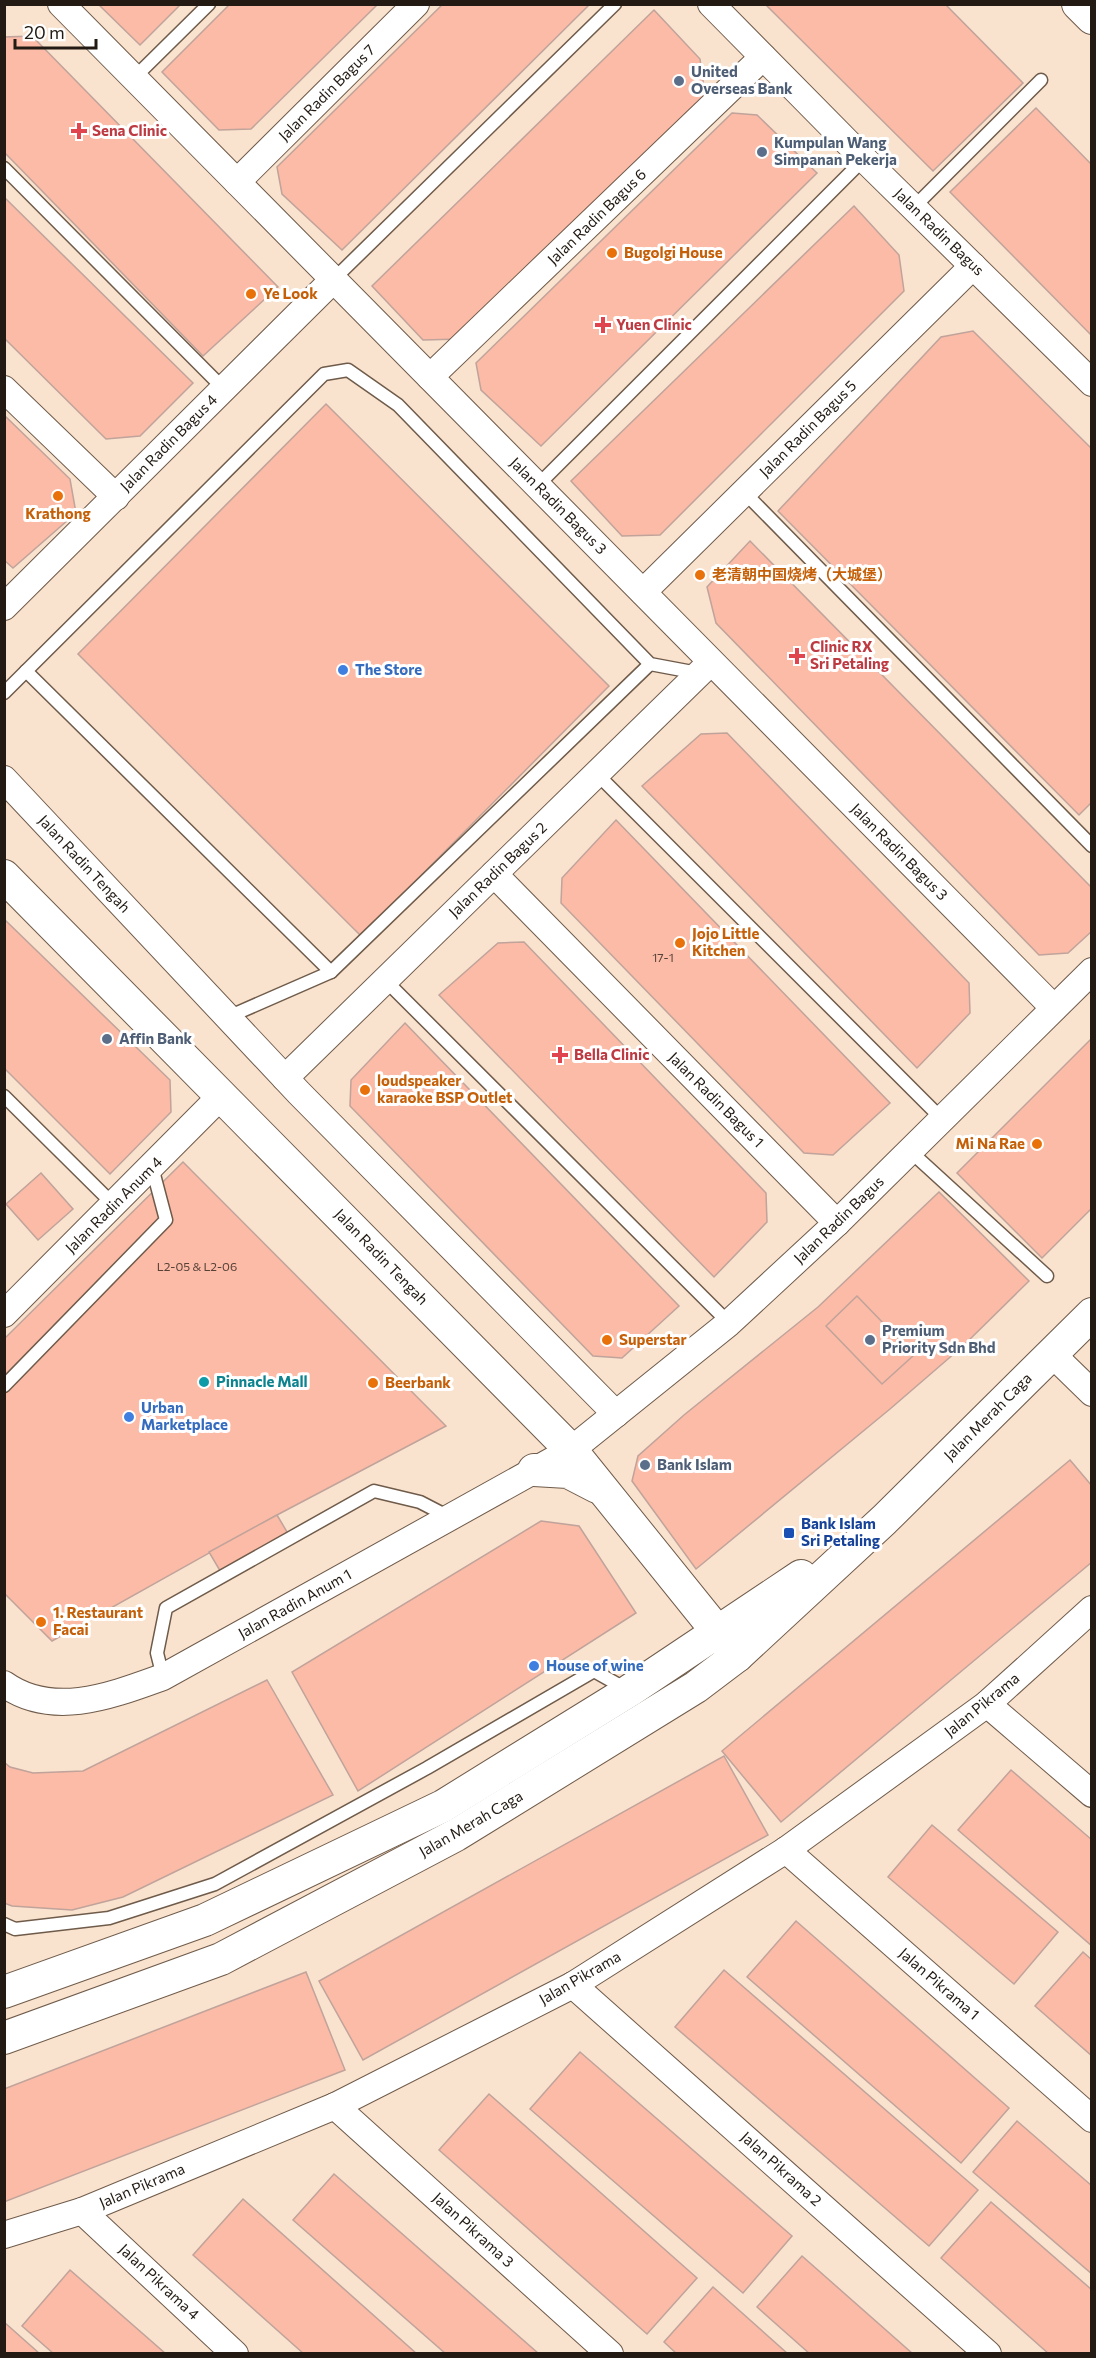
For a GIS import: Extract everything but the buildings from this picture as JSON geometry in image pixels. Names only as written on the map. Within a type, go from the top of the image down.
[{"type":"street","name":"Jalan Radin Bagus 3","points":[[62,4],[642,592],[705,668],[1054,1008]]},
{"type":"street","name":"Jalan Radin Bagus 7","points":[[237,182],[416,4]]},
{"type":"street","name":"Jalan Radin Bagus","points":[[711,4],[913,208],[1092,383]]},
{"type":"street","points":[[1078,4],[1092,18]]},
{"type":"street","name":"Jalan Radin Bagus 6","points":[[430,377],[764,57]]},
{"type":"street","name":"Jalan Radin Bagus 5","points":[[642,592],[973,266]]},
{"type":"street","name":"Jalan Radin Bagus 4","points":[[7,601],[116,497],[334,279]]},
{"type":"street","points":[[4,389],[116,497]]},
{"type":"street","name":"Jalan Radin Bagus 2","points":[[285,1078],[705,668]]},
{"type":"street","name":"Jalan Radin Tengah","points":[[4,779],[285,1078],[616,1414]]},
{"type":"street","name":"Jalan Radin Bagus 1","points":[[494,874],[837,1223]]},
{"type":"street","name":"Jalan Radin Tengah","points":[[4,876],[571,1450],[728,1644]]},
{"type":"street","name":"Jalan Radin Bagus","points":[[571,1450],[729,1323],[837,1223],[1092,971]]},
{"type":"street","name":"Jalan Radin Anum 4","points":[[7,1307],[114,1205],[222,1095]]},
{"type":"street","name":"Jalan Merah Caga","points":[[4,1992],[205,1920],[443,1806],[629,1691],[728,1644],[884,1520],[1092,1314]]},
{"type":"street","points":[[1052,1354],[1092,1393]]},
{"type":"street","name":"Jalan Radin Anum 1","points":[[4,1684],[14,1691],[45,1700],[75,1702],[109,1697],[163,1677],[571,1450]]},
{"type":"street","points":[[534,1470],[568,1472],[587,1480],[607,1495]]},
{"type":"street","name":"Jalan Pikrama","points":[[4,2235],[82,2211],[335,2106],[573,1985],[786,1850],[987,1704],[1092,1609]]},
{"type":"street","name":"Jalan Merah Caga","points":[[4,2038],[221,1959],[456,1835],[696,1687],[728,1644]]},
{"type":"street","points":[[987,1704],[1092,1794]]},
{"type":"street","name":"Jalan Pikrama 1","points":[[786,1850],[1092,2119]]},
{"type":"street","name":"Jalan Pikrama 2","points":[[573,1985],[988,2354]]},
{"type":"street","name":"Jalan Pikrama 3","points":[[335,2106],[610,2354]]},
{"type":"street","name":"Jalan Pikrama 4","points":[[82,2211],[235,2354]]},
{"type":"lane","points":[[134,78],[209,4]]},
{"type":"lane","points":[[334,279],[615,4]]},
{"type":"lane","points":[[913,208],[1041,80]]},
{"type":"lane","points":[[537,486],[864,159]]},
{"type":"lane","points":[[4,168],[224,389]]},
{"type":"lane","points":[[4,693],[324,374],[348,370],[398,405],[650,664],[705,668]]},
{"type":"lane","points":[[744,492],[1092,846]]},
{"type":"lane","points":[[228,1017],[331,972],[650,664]]},
{"type":"lane","points":[[26,671],[331,972]]},
{"type":"lane","points":[[597,774],[942,1119]]},
{"type":"lane","points":[[385,981],[729,1323]]},
{"type":"lane","points":[[4,1096],[114,1205]]},
{"type":"lane","points":[[910,1151],[1047,1276]]},
{"type":"lane","points":[[4,1386],[166,1220],[152,1167]]},
{"type":"lane","points":[[163,1677],[157,1653],[166,1608],[374,1491],[420,1502],[450,1517]]},
{"type":"lane","points":[[4,1924],[15,1929],[109,1918],[215,1884],[427,1768],[594,1671],[629,1691]]},
{"type":"place","name":"United Overseas Bank","points":[[679,81]]},
{"type":"place","name":"Sena Clinic","points":[[79,131]]},
{"type":"place","name":"Kumpulan Wang Simpanan Pekerja","points":[[762,152]]},
{"type":"place","name":"Bugolgi House","points":[[612,253]]},
{"type":"place","name":"Ye Look","points":[[251,294]]},
{"type":"place","name":"Yuen Clinic","points":[[603,325]]},
{"type":"place","name":"Krathong","points":[[58,496]]},
{"type":"place","name":"老清朝中国烧烤（大城堡）","points":[[700,575]]},
{"type":"place","name":"Clinic RX Sri Petaling","points":[[797,656]]},
{"type":"place","name":"The Store","points":[[343,670]]},
{"type":"place","name":"Jojo Little Kitchen","points":[[680,943]]},
{"type":"place","name":"Affin Bank","points":[[107,1039]]},
{"type":"place","name":"Bella Clinic","points":[[560,1055]]},
{"type":"place","name":"loudspeaker karaoke BSP Outlet","points":[[365,1090]]},
{"type":"place","name":"Mi Na Rae","points":[[1037,1144]]},
{"type":"place","name":"Superstar","points":[[607,1340]]},
{"type":"place","name":"Premium Priority Sdn Bhd","points":[[870,1340]]},
{"type":"place","name":"Pinnacle Mall","points":[[204,1382]]},
{"type":"place","name":"Beerbank","points":[[373,1383]]},
{"type":"place","name":"Urban Marketplace","points":[[129,1417]]},
{"type":"place","name":"Bank Islam","points":[[645,1465]]},
{"type":"place","name":"Bank Islam Sri Petaling","points":[[789,1533]]},
{"type":"place","name":"1. Restaurant Facai","points":[[41,1622]]},
{"type":"place","name":"House of wine","points":[[534,1666]]}]
